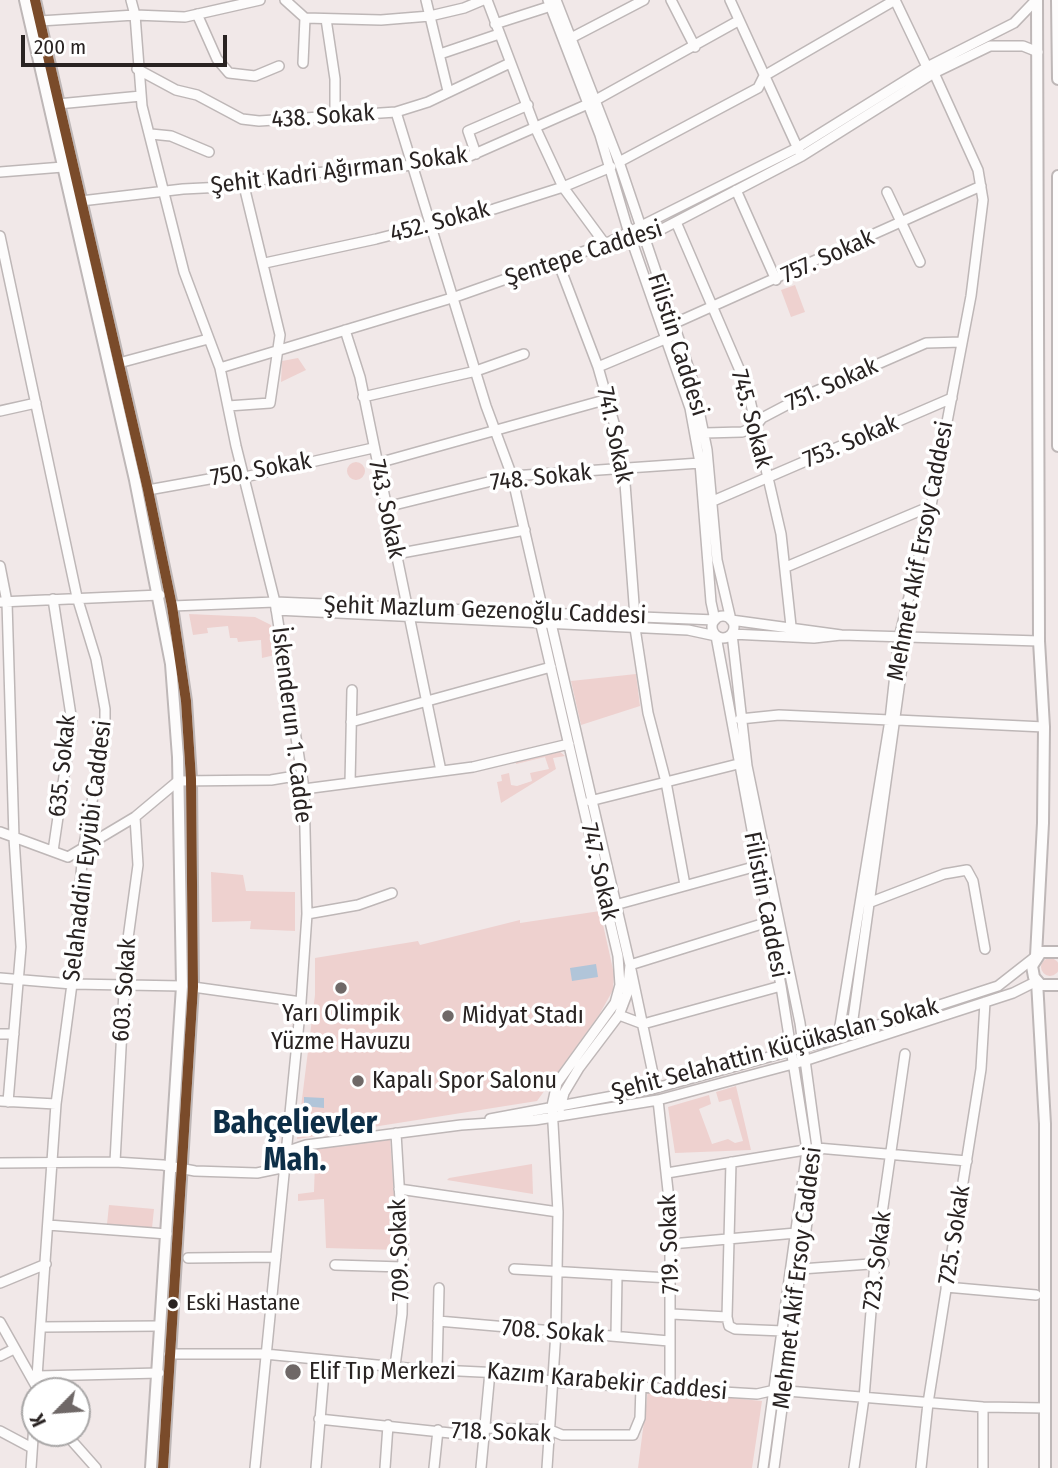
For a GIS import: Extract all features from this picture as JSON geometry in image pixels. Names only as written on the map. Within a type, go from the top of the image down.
[{"type":"main road","points":[[25,0],[160,595],[171,664],[187,986],[170,1166],[152,1468]]},
{"type":"main road","points":[[35,0],[148,490],[172,606],[186,701],[191,779],[184,1168],[163,1468]]},
{"type":"main road","points":[[1036,0],[1039,641],[1044,727],[1043,823],[1036,956],[1032,972],[1037,981],[1045,1124],[1045,1468]]},
{"type":"main road","points":[[1058,0],[1058,79]]},
{"type":"main road","points":[[1058,176],[1058,446]]},
{"type":"main road","points":[[1036,956],[1046,951],[1058,952]]},
{"type":"main road","points":[[1037,981],[1047,986],[1058,985]]},
{"type":"street","name":"İskenderun 1. Cadde","points":[[131,0],[135,16],[141,96],[184,272],[220,368],[276,606],[303,789],[307,914],[301,1002],[255,1468]]},
{"type":"street","points":[[40,21],[135,16],[185,17],[217,4],[260,0]]},
{"type":"street","points":[[285,0],[305,18],[381,20],[430,16],[485,0],[535,127],[563,187],[605,244],[628,230],[799,152],[738,21],[732,1]]},
{"type":"street","points":[[426,0],[448,91]]},
{"type":"street","points":[[572,38],[644,0]]},
{"type":"street","points":[[671,0],[695,47]]},
{"type":"street","name":"Mehmet Akif Ersoy Caddesi","points":[[893,720],[902,638],[952,398],[983,200],[978,170],[895,0]]},
{"type":"street","name":"452. Sokak","points":[[265,263],[432,225],[563,187],[615,164],[758,88],[764,76],[895,0]]},
{"type":"street","points":[[931,70],[1014,23],[1036,0]]},
{"type":"street","points":[[440,54],[552,2]]},
{"type":"street","name":"Filistin Caddesi","points":[[552,2],[572,38],[591,103]]},
{"type":"street","name":"Filistin Caddesi","points":[[552,2],[639,226],[673,324],[672,336],[700,463],[711,602],[715,620]]},
{"type":"street","points":[[197,14],[216,59],[229,72],[255,76],[279,66]]},
{"type":"street","points":[[303,63],[305,18]]},
{"type":"street","points":[[326,19],[335,79],[335,115]]},
{"type":"street","name":"Şehit Kadri Ağırman Sokak","points":[[81,201],[244,186],[253,181],[300,174],[414,166],[476,153],[591,103],[738,21]]},
{"type":"street","name":"Şentepe Caddesi","points":[[220,368],[455,297],[605,244],[643,239],[736,190],[931,70],[997,44],[1023,46],[1038,52]]},
{"type":"street","name":"438. Sokak","points":[[137,69],[176,90],[197,94],[248,120],[396,112],[429,103],[448,91],[510,64]]},
{"type":"street","points":[[58,104],[141,96]]},
{"type":"street","points":[[476,153],[468,131],[528,105]]},
{"type":"street","name":"747. Sokak","points":[[396,112],[512,477],[543,611],[541,623],[618,956],[620,985],[615,1003],[557,1083],[556,1106]]},
{"type":"street","points":[[151,135],[171,136],[209,152]]},
{"type":"street","name":"Filistin Caddesi","points":[[615,164],[628,230],[693,381],[705,433],[717,560],[732,620]]},
{"type":"street","points":[[0,172],[62,167]]},
{"type":"street","points":[[228,406],[270,403],[280,335],[265,263],[244,186]]},
{"type":"street","name":"757. Sokak","points":[[673,324],[981,186]]},
{"type":"street","points":[[736,190],[776,280]]},
{"type":"street","points":[[887,192],[920,262]]},
{"type":"street","name":"745. Sokak","points":[[676,222],[747,387],[756,418],[755,427],[786,567],[791,626]]},
{"type":"street","name":"Selahaddin Eyyübi Caddesi","points":[[0,236],[77,597],[96,659],[105,709],[105,732],[83,850],[72,984],[56,1104],[38,1377]]},
{"type":"street","name":"741. Sokak","points":[[558,262],[598,367],[624,470],[635,617]]},
{"type":"street","name":"743. Sokak","points":[[345,330],[378,463],[441,771]]},
{"type":"street","points":[[598,367],[672,336]]},
{"type":"street","points":[[119,363],[208,339]]},
{"type":"street","name":"751. Sokak","points":[[705,433],[733,435],[755,427],[762,418],[800,398],[926,343],[962,342]]},
{"type":"street","points":[[363,397],[477,371],[524,354]]},
{"type":"street","name":"753. Sokak","points":[[713,501],[952,398]]},
{"type":"street","points":[[378,463],[608,399]]},
{"type":"street","points":[[0,411],[36,403]]},
{"type":"street","name":"750. Sokak","points":[[148,490],[237,474],[245,477],[373,449]]},
{"type":"street","name":"748. Sokak","points":[[386,508],[512,477],[700,463]]},
{"type":"street","points":[[786,567],[931,506]]},
{"type":"street","points":[[396,554],[525,530]]},
{"type":"street","points":[[0,566],[4,602],[20,980],[4,1102],[56,1104]]},
{"type":"street","points":[[4,602],[160,595]]},
{"type":"street","name":"635. Sokak","points":[[53,598],[72,722],[53,851]]},
{"type":"street","name":"Şehit Mazlum Gezenoğlu Caddesi","points":[[172,606],[276,606],[407,613],[552,625],[688,630],[716,636]]},
{"type":"street","points":[[543,611],[552,625],[656,1088]]},
{"type":"street","name":"Şehit Mazlum Gezenoğlu Caddesi","points":[[407,613],[543,611],[715,620]]},
{"type":"street","points":[[841,635],[814,638],[732,634],[726,638],[716,636],[712,626],[721,616],[743,623],[791,626],[841,635],[1039,641]]},
{"type":"street","points":[[732,620],[732,634]]},
{"type":"street","points":[[635,628],[648,713],[666,782],[685,885]]},
{"type":"street","name":"Filistin Caddesi","points":[[732,634],[740,719],[750,779],[800,1023],[802,1047]]},
{"type":"street","name":"Filistin Caddesi","points":[[716,636],[757,866],[782,986],[791,1049]]},
{"type":"street","points":[[351,722],[551,667]]},
{"type":"street","points":[[350,783],[352,690]]},
{"type":"street","points":[[740,719],[779,715],[1044,727]]},
{"type":"street","points":[[861,1031],[853,1019],[872,902],[893,720]]},
{"type":"street","points":[[838,1038],[893,720]]},
{"type":"street","points":[[0,832],[68,857],[135,817],[178,781],[289,777],[303,789],[472,767],[569,744]]},
{"type":"street","points":[[590,801],[738,764]]},
{"type":"street","name":"603. Sokak","points":[[115,1162],[124,985],[138,865],[135,817]]},
{"type":"street","points":[[615,905],[757,866]]},
{"type":"street","points":[[872,902],[944,874],[967,870],[973,881],[985,949]]},
{"type":"street","points":[[307,914],[358,905],[392,893]]},
{"type":"street","points":[[630,965],[768,922]]},
{"type":"street","name":"Şehit Selahattin Küçükaslan Sokak","points":[[461,1125],[656,1088],[838,1038],[998,986],[1036,956]]},
{"type":"street","points":[[547,1468],[556,1332],[556,1106],[579,1068],[619,1015],[627,994],[630,965]]},
{"type":"street","points":[[0,978],[72,984],[187,986],[301,1002]]},
{"type":"street","name":"Şehit Selahattin Küçükaslan Sokak","points":[[288,1151],[306,1145],[461,1125],[558,1117],[658,1100],[799,1062],[985,1002],[1023,989],[1037,981]]},
{"type":"street","points":[[619,1015],[643,1024],[782,986]]},
{"type":"street","name":"725. Sokak","points":[[921,1468],[928,1403],[981,1069],[985,1002]]},
{"type":"street","points":[[0,1034],[14,1034]]},
{"type":"street","name":"Mehmet Akif Ersoy Caddesi","points":[[763,1468],[801,1269],[812,1149],[799,1062],[802,1047]]},
{"type":"street","name":"Mehmet Akif Ersoy Caddesi","points":[[791,1049],[799,1062]]},
{"type":"street","name":"723. Sokak","points":[[854,1468],[905,1054]]},
{"type":"street","name":"719. Sokak","points":[[658,1100],[667,1173],[671,1244],[670,1388]]},
{"type":"street","name":"709. Sokak","points":[[395,1366],[402,1314],[403,1267],[396,1133]]},
{"type":"street","points":[[667,1173],[812,1149],[892,1153],[967,1161]]},
{"type":"street","name":"Mehmet Akif Ersoy Caddesi","points":[[774,1468],[783,1331],[796,1233],[812,1149]]},
{"type":"street","points":[[0,1163],[115,1162],[257,1173],[286,1167]]},
{"type":"street","points":[[731,1162],[727,1317],[729,1326],[735,1329],[783,1331]]},
{"type":"street","points":[[399,1189],[558,1212]]},
{"type":"street","points":[[48,1225],[167,1234]]},
{"type":"street","points":[[671,1244],[796,1233]]},
{"type":"street","points":[[188,1258],[276,1257]]},
{"type":"street","points":[[801,1269],[880,1262]]},
{"type":"street","points":[[0,1283],[46,1264]]},
{"type":"street","points":[[335,1265],[403,1267]]},
{"type":"street","points":[[514,1269],[670,1278]]},
{"type":"street","points":[[616,1336],[617,1275]]},
{"type":"street","points":[[946,1287],[1036,1296]]},
{"type":"street","points":[[437,1370],[439,1288]]},
{"type":"street","points":[[672,1314],[727,1317]]},
{"type":"street","name":"708. Sokak","points":[[438,1321],[669,1341]]},
{"type":"street","points":[[0,1322],[31,1377]]},
{"type":"street","points":[[42,1327],[159,1326]]},
{"type":"street","points":[[0,1356],[14,1349]]},
{"type":"street","name":"Kazım Karabekir Caddesi","points":[[169,1354],[265,1354],[437,1370],[523,1374],[554,1382],[757,1394],[780,1390],[983,1407],[1045,1408]]},
{"type":"street","points":[[316,1468],[325,1360]]},
{"type":"street","points":[[481,1468],[490,1372]]},
{"type":"street","points":[[91,1380],[159,1373]]},
{"type":"street","name":"718. Sokak","points":[[319,1419],[469,1435],[485,1428],[550,1430],[562,1435],[633,1435],[640,1418],[641,1387]]},
{"type":"street","points":[[983,1407],[983,1468]]},
{"type":"street","points":[[385,1468],[388,1426]]},
{"type":"street","points":[[435,1468],[438,1430]]},
{"type":"street","points":[[0,1431],[32,1448],[31,1468]]},
{"type":"street","points":[[77,1447],[93,1467]]},
{"type":"shaded area","points":[[795,285],[805,312],[791,317],[781,290]]},
{"type":"shaded area","points":[[298,358],[306,370],[281,382],[282,361]]},
{"type":"shaded area","points":[[356,462],[362,465],[365,471],[362,477],[356,480],[350,477],[347,471],[350,465]]},
{"type":"shaded area","points":[[189,614],[255,617],[271,625],[275,655],[262,658],[261,640],[238,642],[237,638],[230,638],[228,626],[207,628],[208,633],[193,635]]},
{"type":"shaded area","points":[[636,674],[640,706],[581,725],[571,681]]},
{"type":"shaded area","points":[[558,750],[565,756],[553,758],[556,769],[501,803],[497,782],[502,781],[501,775],[509,773],[511,785],[517,786],[532,781],[530,773],[549,769],[545,757],[516,764],[515,760]]},
{"type":"shaded area","points":[[211,872],[243,875],[246,891],[295,892],[295,931],[250,929],[251,921],[212,922]]},
{"type":"shaded area","points":[[600,911],[614,974],[613,990],[599,1015],[537,1101],[297,1139],[315,995],[315,958],[418,941],[420,945],[520,920],[520,923]]},
{"type":"shaded area","points":[[1046,958],[1054,958],[1059,967],[1057,974],[1046,976],[1041,971],[1041,963]]},
{"type":"shaded area","points":[[736,1086],[751,1150],[675,1153],[668,1107],[709,1095],[711,1104],[699,1109],[712,1144],[728,1139],[735,1143],[743,1141],[731,1099],[719,1102],[716,1092]]},
{"type":"shaded area","points":[[390,1138],[398,1250],[326,1248],[324,1199],[298,1201],[298,1194],[314,1192],[315,1162],[303,1161],[305,1151]]},
{"type":"shaded area","points":[[532,1164],[533,1194],[447,1180],[449,1178]]},
{"type":"shaded area","points":[[109,1205],[154,1209],[152,1228],[107,1224]]},
{"type":"shaded area","points":[[648,1390],[762,1401],[752,1468],[638,1468]]},
{"type":"water","points":[[596,964],[598,977],[572,981],[570,968]]},
{"type":"water","points":[[304,1097],[324,1098],[324,1108],[304,1106]]},
{"type":"transit line","points":[[35,0],[148,490],[172,606],[186,701],[191,779],[193,987],[163,1468]]},
{"type":"place","name":"Yarı Olimpik Yüzme Havuzu","points":[[341,988]]},
{"type":"place","name":"Midyat Stadı","points":[[448,1016]]},
{"type":"place","name":"Kapalı Spor Salonu","points":[[358,1081]]},
{"type":"place","name":"Eski Hastane","points":[[173,1304]]},
{"type":"place","name":"Elif Tıp Merkezi","points":[[293,1372]]},
{"type":"district","name":"Bahçelievler Mah.","points":[[295,1142]]}]
